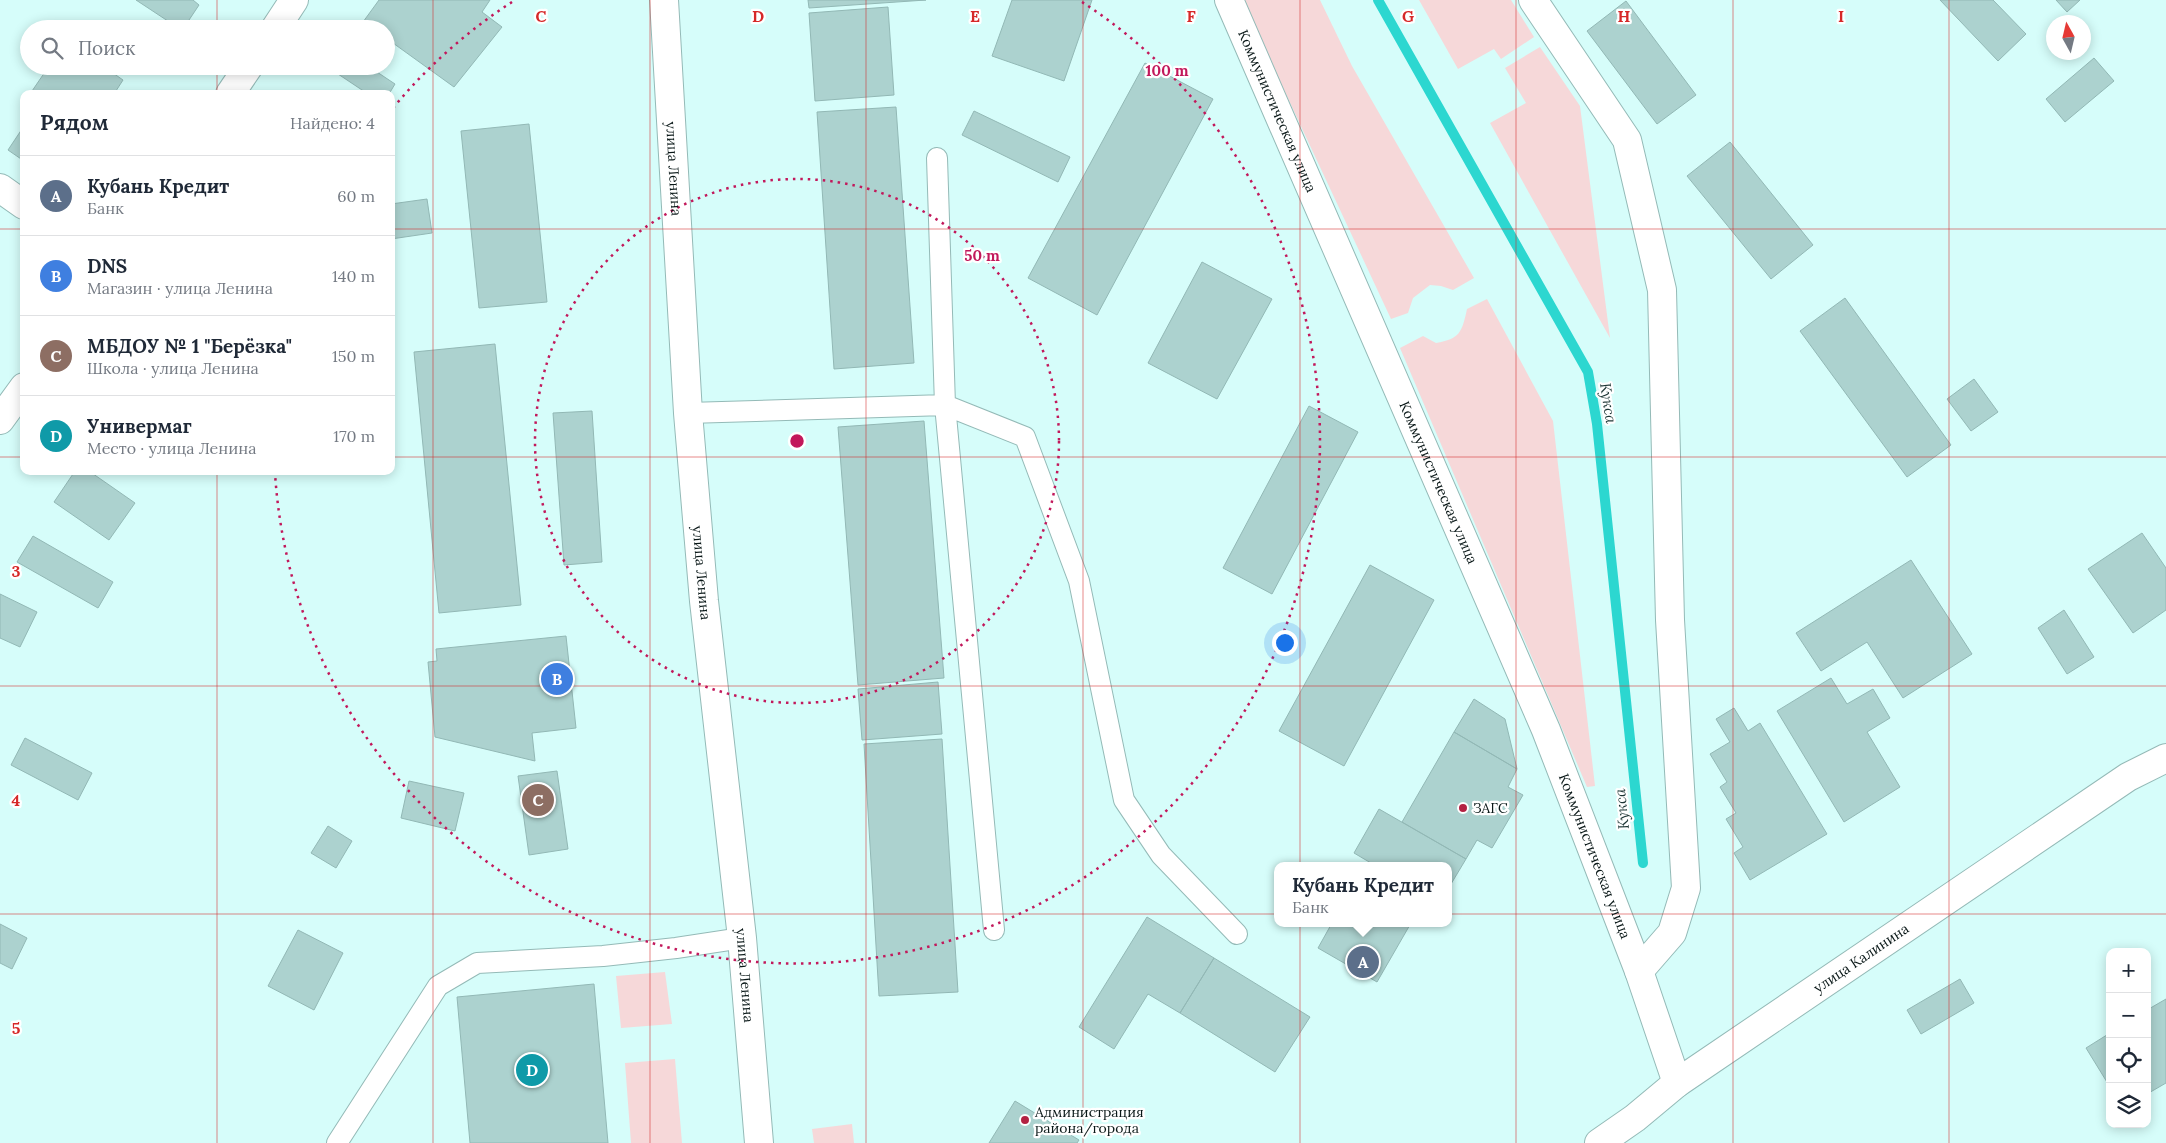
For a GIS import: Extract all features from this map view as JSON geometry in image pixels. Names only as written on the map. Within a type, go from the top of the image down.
[{"type":"street","points":[[280,20],[294,0]]},
{"type":"street","name":"улица Ленина","points":[[664,0],[688,413],[704,601],[742,938],[759,1143]]},
{"type":"street","name":"Коммунистическая улица","points":[[1228,0],[1546,730],[1639,971],[1677,1083]]},
{"type":"street","points":[[1533,0],[1627,140],[1662,290],[1670,620],[1686,888],[1672,933],[1639,971]]},
{"type":"street","points":[[233,90],[243,75]]},
{"type":"street","points":[[0,188],[20,202]]},
{"type":"street","points":[[0,420],[20,392]]},
{"type":"street","name":"улица Калинина","points":[[1599,1143],[1635,1118],[1677,1083],[2128,777],[2166,747]]},
{"type":"street","name":"улица Калинина","points":[[2128,777],[2166,758]]},
{"type":"lane","points":[[937,158],[945,405],[994,930]]},
{"type":"lane","points":[[688,413],[945,405],[1025,438],[1079,581],[1124,800],[1161,855],[1238,934]]},
{"type":"lane","points":[[337,1143],[438,986],[477,963],[603,956],[742,938]]},
{"type":"shaded area","points":[[1242,0],[1320,0],[1352,66],[1474,278],[1453,290],[1430,285],[1413,298],[1408,313],[1391,319]]},
{"type":"shaded area","points":[[1419,0],[1511,0],[1534,37],[1501,59],[1494,49],[1458,69]]},
{"type":"shaded area","points":[[1540,47],[1580,106],[1610,338],[1490,123],[1526,103],[1505,68]]},
{"type":"shaded area","points":[[1487,299],[1553,421],[1595,786],[1587,787],[1400,348],[1423,336],[1436,343],[1455,337],[1461,329],[1467,309]]},
{"type":"shaded area","points":[[665,972],[672,1024],[621,1028],[616,976]]},
{"type":"shaded area","points":[[675,1059],[682,1143],[631,1143],[625,1063]]},
{"type":"shaded area","points":[[852,1124],[854,1143],[814,1143],[812,1129]]},
{"type":"building","points":[[136,0],[193,0],[199,5],[189,20],[166,20]]},
{"type":"building","points":[[379,0],[490,0],[482,12],[502,27],[454,87],[395,44],[395,20],[364,20]]},
{"type":"building","points":[[808,0],[926,0],[809,8]]},
{"type":"building","points":[[1012,0],[1092,0],[1064,81],[992,56]]},
{"type":"building","points":[[1940,0],[1993,0],[2026,34],[1998,61]]},
{"type":"building","points":[[2056,0],[2080,0],[2067,12]]},
{"type":"building","points":[[1626,1],[1696,95],[1657,124],[1587,31]]},
{"type":"building","points":[[888,7],[894,95],[815,101],[809,13]]},
{"type":"building","points":[[2094,58],[2114,81],[2065,122],[2046,99]]},
{"type":"building","points":[[1145,63],[1213,99],[1097,315],[1028,278]]},
{"type":"building","points":[[43,75],[116,75],[123,80],[117,90],[33,90]]},
{"type":"building","points":[[340,75],[382,75],[395,84],[391,90],[362,90]]},
{"type":"building","points":[[896,107],[914,363],[834,369],[817,112]]},
{"type":"building","points":[[974,111],[1070,157],[1058,182],[962,135]]},
{"type":"building","points":[[529,124],[547,302],[479,308],[461,131]]},
{"type":"building","points":[[20,132],[20,158],[8,150]]},
{"type":"building","points":[[1730,142],[1813,245],[1771,279],[1687,176]]},
{"type":"building","points":[[427,199],[432,233],[395,238],[395,203]]},
{"type":"building","points":[[1202,262],[1272,299],[1217,399],[1148,363]]},
{"type":"building","points":[[1845,298],[1951,445],[1907,477],[1800,331]]},
{"type":"building","points":[[495,344],[521,605],[439,613],[414,352]]},
{"type":"building","points":[[1974,379],[1998,412],[1971,431],[1947,399]]},
{"type":"building","points":[[1309,406],[1358,432],[1272,594],[1223,568]]},
{"type":"building","points":[[592,411],[602,562],[564,565],[553,413]]},
{"type":"building","points":[[924,421],[944,678],[858,685],[838,427]]},
{"type":"building","points":[[72,475],[95,475],[135,503],[109,540],[54,502]]},
{"type":"building","points":[[2142,533],[2166,568],[2166,610],[2133,633],[2088,569]]},
{"type":"building","points":[[33,536],[113,582],[98,608],[17,562]]},
{"type":"building","points":[[1911,560],[1972,654],[1903,698],[1867,642],[1821,671],[1796,633]]},
{"type":"building","points":[[1370,565],[1434,600],[1344,766],[1279,731]]},
{"type":"building","points":[[0,594],[37,612],[20,647],[0,638]]},
{"type":"building","points":[[2064,610],[2094,657],[2067,674],[2038,628]]},
{"type":"building","points":[[566,636],[576,728],[532,733],[535,761],[435,737],[428,662],[437,661],[436,649]]},
{"type":"building","points":[[1831,678],[1847,704],[1873,689],[1890,718],[1867,732],[1900,787],[1844,822],[1777,711]]},
{"type":"building","points":[[938,682],[942,734],[862,740],[858,689]]},
{"type":"building","points":[[1474,699],[1505,719],[1517,769],[1454,732]]},
{"type":"building","points":[[1734,708],[1748,731],[1760,723],[1827,834],[1750,880],[1734,853],[1743,847],[1726,819],[1736,813],[1720,787],[1727,782],[1710,754],[1730,742],[1716,719]]},
{"type":"building","name":"ЗАГС","points":[[1454,732],[1517,769],[1508,787],[1523,795],[1492,848],[1477,840],[1466,859],[1402,822]]},
{"type":"building","points":[[25,738],[92,773],[78,800],[11,765]]},
{"type":"building","points":[[942,739],[958,992],[879,996],[864,744]]},
{"type":"building","points":[[557,771],[568,849],[529,855],[518,776]]},
{"type":"building","points":[[409,781],[464,793],[455,831],[401,818]]},
{"type":"building","points":[[1379,809],[1466,859],[1452,882],[1452,862],[1369,862],[1354,853]]},
{"type":"building","points":[[328,826],[352,841],[336,868],[311,853]]},
{"type":"building","points":[[1147,917],[1214,958],[1180,1013],[1148,994],[1114,1049],[1079,1027]]},
{"type":"building","points":[[0,924],[27,938],[12,969],[0,963]]},
{"type":"building","points":[[1330,927],[1409,927],[1377,982],[1318,948]]},
{"type":"building","points":[[298,930],[343,953],[314,1010],[268,986]]},
{"type":"building","points":[[1214,958],[1310,1017],[1275,1072],[1180,1013]]},
{"type":"building","points":[[1960,979],[1974,1003],[1921,1034],[1907,1010]]},
{"type":"building","points":[[594,984],[608,1143],[470,1143],[457,997]]},
{"type":"building","points":[[2166,999],[2166,1083],[2151,1092],[2151,1038],[2151,1008]]},
{"type":"building","points":[[2106,1036],[2106,1080],[2086,1048]]},
{"type":"building","name":"Администрация района/города","points":[[1015,1101],[1079,1140],[1077,1143],[989,1143]]},
{"type":"waterway","name":"Кукса","points":[[1378,0],[1588,372],[1597,424],[1643,863]]},
{"type":"place","name":"DNS","points":[[557,679]]},
{"type":"place","name":"МБДОУ № 1 \"Берёзка\"","points":[[538,800]]},
{"type":"place","name":"ЗАГС","points":[[1463,808]]},
{"type":"place","name":"Кубань Кредит","points":[[1363,962]]},
{"type":"place","name":"Универмаг","points":[[532,1070]]},
{"type":"place","name":"Администрация района/города","points":[[1025,1120]]}]
